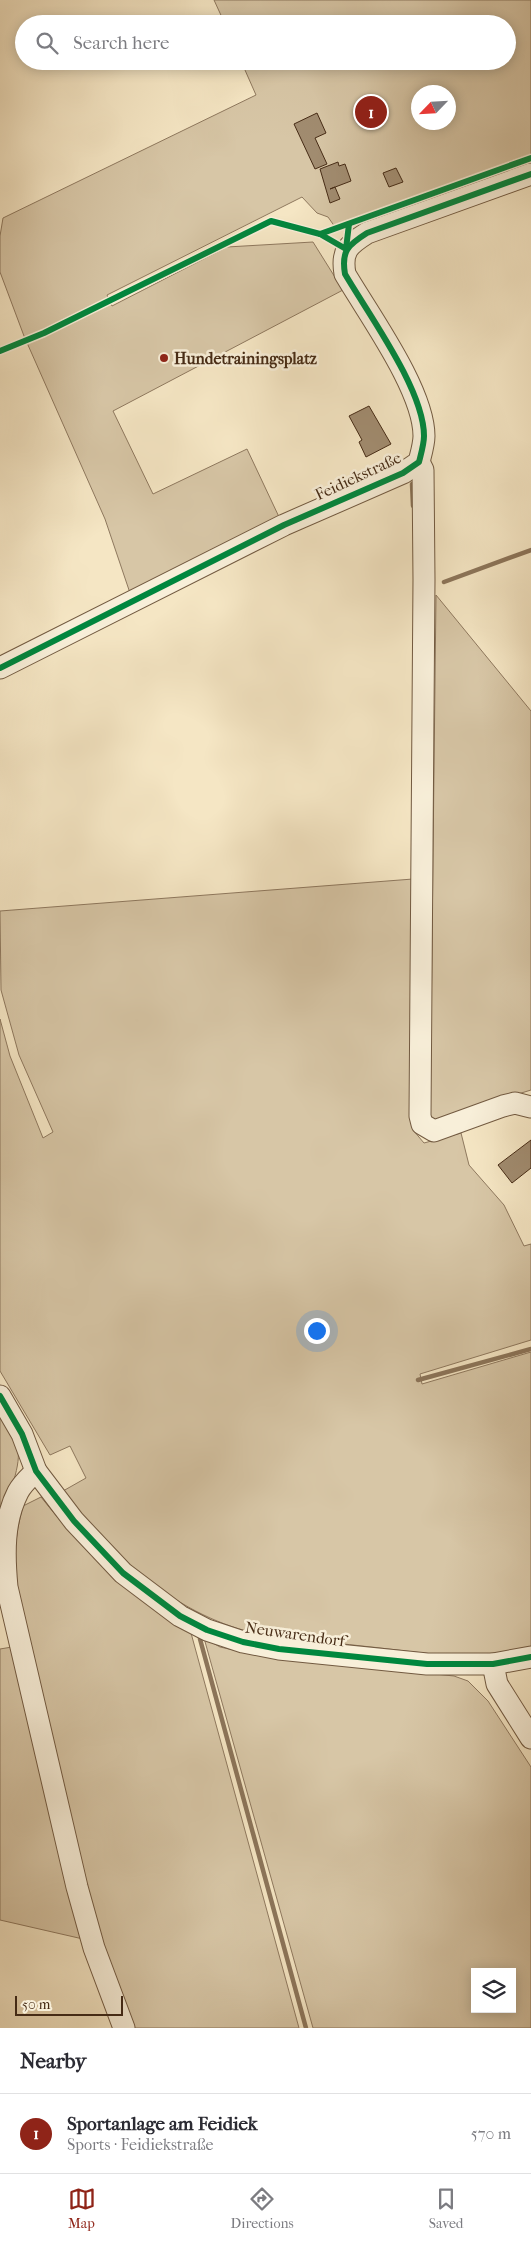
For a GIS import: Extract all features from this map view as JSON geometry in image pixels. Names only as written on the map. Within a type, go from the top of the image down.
[{"type":"street","name":"Feidiekstraße","points":[[0,668],[284,525],[403,473],[419,462],[424,437],[421,414],[410,383],[345,274],[343,261],[346,249],[367,233],[531,174]]},
{"type":"street","points":[[419,462],[423,470],[424,579],[420,1116],[422,1124],[434,1131],[515,1103],[531,1108]]},
{"type":"street","name":"Neuwarendorf","points":[[0,1396],[22,1434],[36,1470],[74,1521],[123,1573],[180,1616],[207,1630],[234,1639],[279,1649],[426,1664],[494,1664],[531,1657]]},
{"type":"street","points":[[36,1470],[18,1491],[9,1521],[4,1551],[7,1587],[77,1887],[94,1948],[124,2028]]},
{"type":"street","points":[[494,1664],[497,1684],[531,1738]]},
{"type":"shaded area","points":[[214,0],[531,0],[531,154],[335,227],[328,217],[317,213],[302,197],[107,295],[112,306],[227,247],[313,242],[343,290],[113,411],[153,494],[247,449],[280,519],[130,593],[105,519],[24,336],[0,272],[0,236],[3,218],[256,95],[245,70],[516,70],[516,15],[221,15]]},
{"type":"shaded area","points":[[436,595],[531,711],[531,1090],[434,1120],[430,1118]]},
{"type":"shaded area","points":[[413,879],[413,1130],[424,1143],[461,1133],[469,1165],[504,1205],[524,1246],[531,1244],[531,1340],[420,1374],[422,1384],[531,1352],[531,1649],[488,1655],[437,1654],[260,1634],[231,1626],[203,1615],[175,1599],[148,1581],[123,1560],[80,1515],[63,1491],[86,1478],[70,1446],[50,1455],[0,1371],[0,1019],[10,1056],[43,1138],[53,1132],[19,1055],[1,990],[0,911]]},
{"type":"shaded area","points":[[0,1415],[15,1441],[18,1457],[12,1485],[0,1520]]},
{"type":"shaded area","points":[[41,1497],[75,1538],[110,1573],[147,1604],[191,1633],[299,2028],[133,2028],[102,1946],[85,1885],[17,1592],[15,1548],[23,1506]]},
{"type":"shaded area","points":[[204,1638],[220,1647],[261,1656],[454,1676],[468,1681],[488,1701],[531,1767],[531,2028],[313,2028]]},
{"type":"shaded area","points":[[12,1647],[83,1939],[0,1920],[0,1649]]},
{"type":"building","points":[[317,113],[326,133],[315,138],[327,164],[315,169],[294,124]]},
{"type":"building","points":[[338,162],[339,166],[345,164],[351,181],[335,187],[340,199],[330,203],[320,169]]},
{"type":"building","points":[[396,168],[403,182],[389,187],[383,173]]},
{"type":"building","points":[[369,406],[391,444],[366,457],[359,442],[362,440],[349,416]]},
{"type":"building","points":[[531,1140],[531,1168],[512,1183],[498,1165]]},
{"type":"waterway","points":[[412,484],[413,506]]},
{"type":"waterway","points":[[444,582],[531,550]]},
{"type":"waterway","points":[[418,1380],[531,1349]]},
{"type":"waterway","points":[[200,1639],[306,2028]]},
{"type":"cycle path","points":[[320,234],[531,158]]},
{"type":"cycle path","points":[[0,668],[284,525],[403,473],[419,462],[424,436],[422,418],[415,397],[381,331],[345,274],[345,254],[355,241],[367,233],[531,174]]},
{"type":"cycle path","points":[[0,351],[44,333],[271,221],[320,234],[346,249],[349,224]]},
{"type":"cycle path","points":[[0,1396],[22,1434],[36,1471],[74,1521],[123,1573],[180,1616],[207,1630],[243,1642],[279,1649],[427,1664],[493,1664],[531,1657]]},
{"type":"place","name":"Sportanlage am Feidiek","points":[[371,112]]},
{"type":"place","name":"Hundetrainingsplatz","points":[[164,358]]}]
